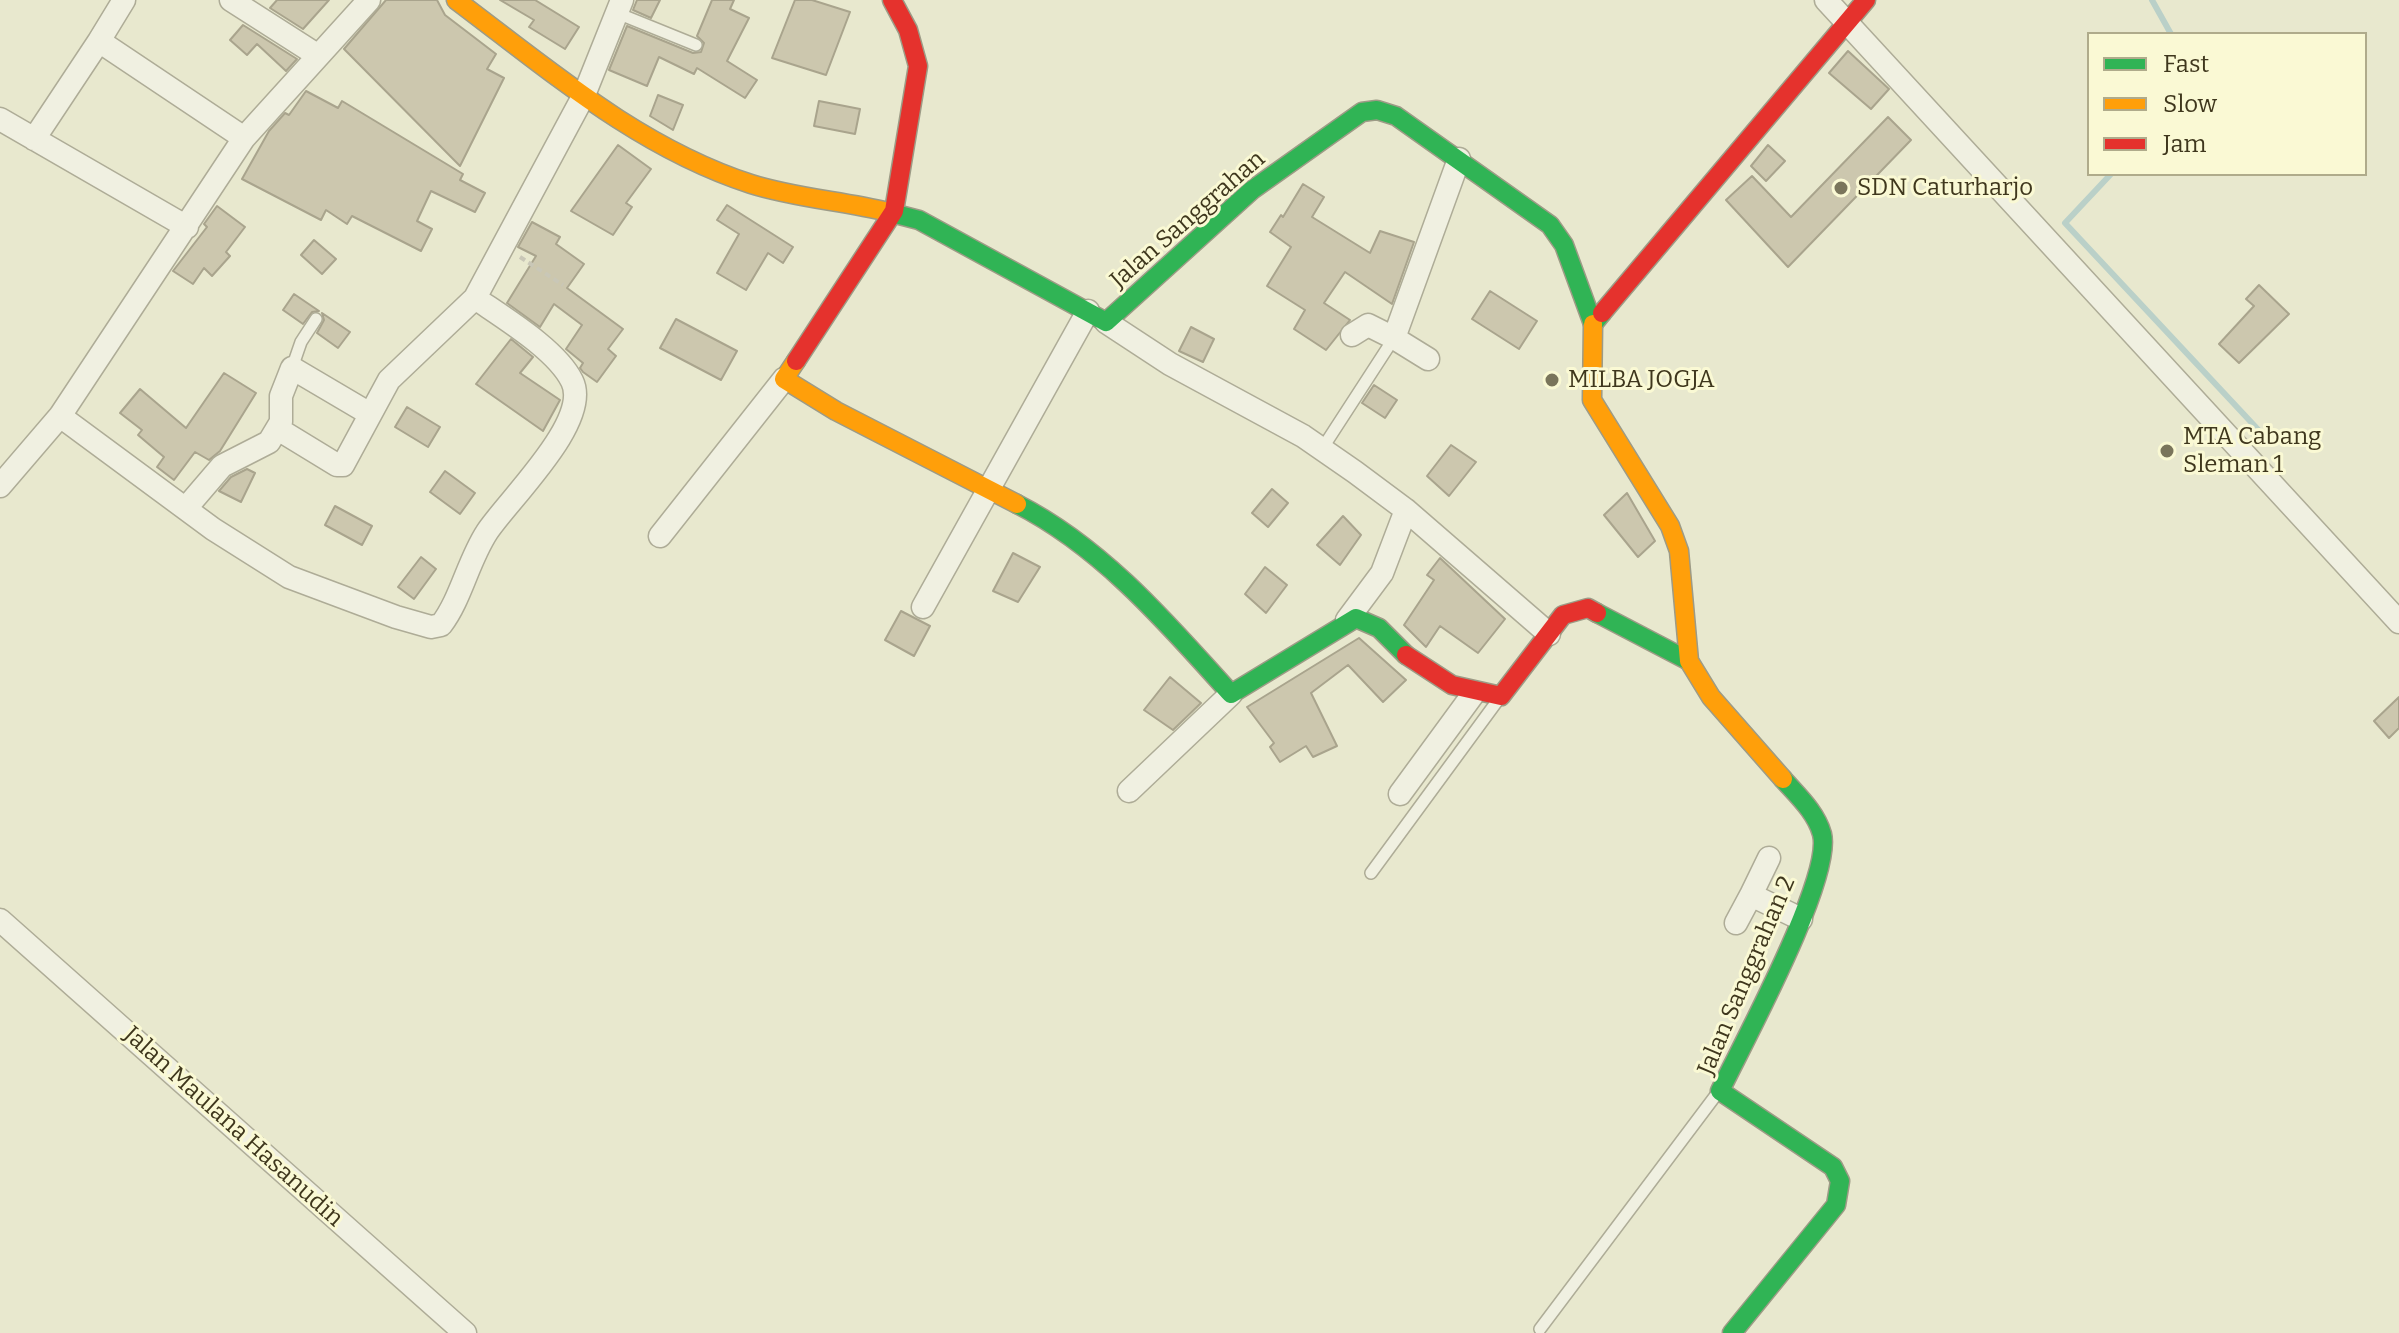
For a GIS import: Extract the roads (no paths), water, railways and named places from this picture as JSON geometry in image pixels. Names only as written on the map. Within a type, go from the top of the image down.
[{"type":"street","points":[[34,139],[124,0]]},
{"type":"street","points":[[231,0],[317,55]]},
{"type":"street","points":[[0,486],[60,416],[244,138],[369,0]]},
{"type":"street","points":[[456,0],[584,95],[678,156],[748,183],[820,202],[894,211],[919,220],[1097,317],[1170,364],[1322,449],[1406,510],[1549,634]]},
{"type":"street","points":[[660,536],[784,379],[894,211],[918,66],[908,30],[892,0]]},
{"type":"street","points":[[1826,0],[2399,622]]},
{"type":"street","points":[[1593,324],[1849,24],[1866,0]]},
{"type":"street","points":[[278,429],[337,465],[343,465],[389,380],[475,298],[584,95],[620,6]]},
{"type":"street","points":[[99,41],[244,138]]},
{"type":"street","name":"Jalan Sanggrahan","points":[[1097,317],[1252,190],[1362,112],[1377,110],[1396,116],[1550,225],[1564,245],[1593,324]]},
{"type":"street","points":[[0,119],[187,227]]},
{"type":"street","points":[[1394,338],[1459,159]]},
{"type":"street","points":[[60,416],[186,508],[289,577],[396,617],[431,627],[441,625],[480,543],[540,466],[561,435],[575,403],[574,383],[554,357],[475,298]]},
{"type":"street","points":[[923,607],[987,490],[1097,317]]},
{"type":"street","name":"Jalan Sanggrahan 2","points":[[1593,324],[1592,400],[1670,526],[1679,551],[1689,661],[1711,697],[1809,808],[1822,834],[1823,860],[1801,919],[1720,1091],[1833,1167],[1841,1191],[1836,1205],[1732,1333]]},
{"type":"street","points":[[1352,335],[1368,325],[1428,359]]},
{"type":"street","points":[[186,508],[222,466],[262,447],[278,429],[281,396],[292,368],[370,414]]},
{"type":"street","points":[[784,379],[836,411],[1039,515],[1090,553],[1157,612],[1231,694]]},
{"type":"street","points":[[1129,791],[1231,694],[1347,620],[1382,573],[1406,510]]},
{"type":"street","points":[[1347,620],[1365,619],[1375,624],[1429,674],[1474,693],[1501,696],[1563,615],[1576,609],[1588,608],[1689,661]]},
{"type":"street","points":[[1400,794],[1474,693]]},
{"type":"street","points":[[1736,923],[1769,858]]},
{"type":"street","points":[[1751,895],[1801,919]]},
{"type":"street","name":"Jalan Maulana Hasanudin","points":[[0,920],[465,1333]]},
{"type":"lane","points":[[620,6],[696,45]]},
{"type":"lane","points":[[292,368],[301,342],[316,319]]},
{"type":"lane","points":[[1322,449],[1394,338]]},
{"type":"lane","points":[[1371,873],[1501,696]]},
{"type":"lane","points":[[1540,1329],[1720,1091]]},
{"type":"waterway","points":[[2152,0],[2170,32]]},
{"type":"waterway","points":[[2109,176],[2065,223],[2265,437]]},
{"type":"place","name":"SDN Caturharjo","points":[[1841,188]]},
{"type":"place","name":"MILBA JOGJA","points":[[1552,380]]},
{"type":"place","name":"MTA Cabang Sleman 1","points":[[2167,451]]}]
